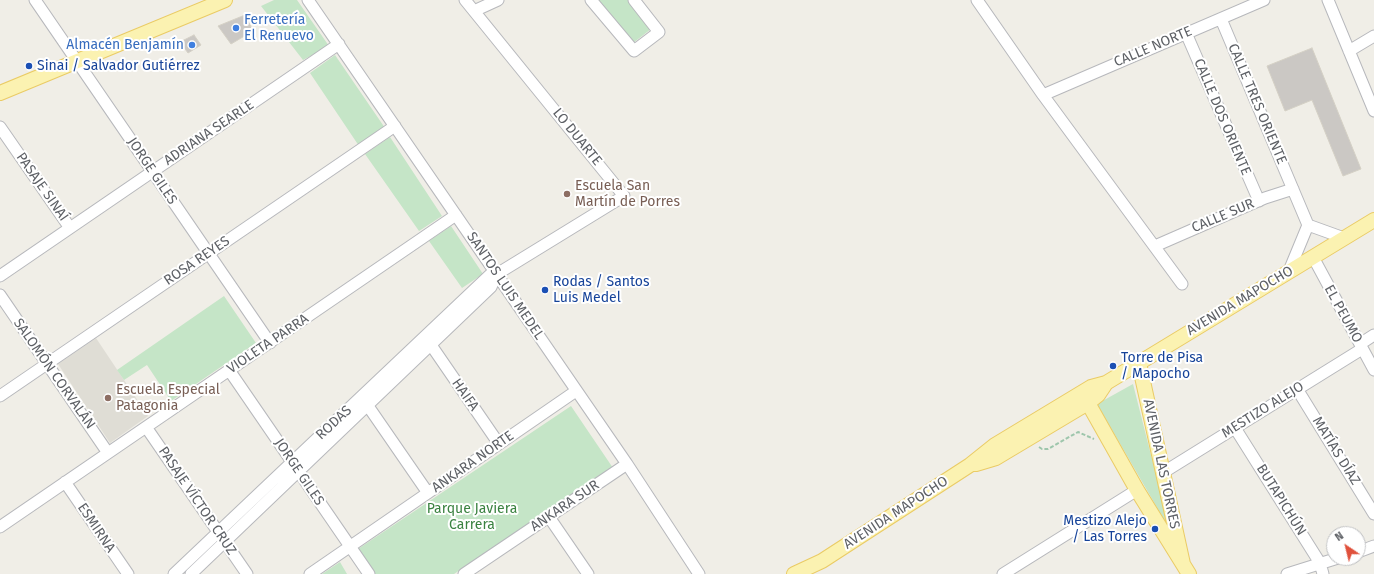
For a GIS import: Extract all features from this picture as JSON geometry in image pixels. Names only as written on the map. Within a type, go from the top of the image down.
[{"type":"main road","points":[[0,93],[225,0]]},
{"type":"main road","name":"AVENIDA MAPOCHO","points":[[794,574],[822,561],[970,465],[995,445],[1086,390],[1096,385],[1106,383],[1374,220]]},
{"type":"main road","name":"AVENIDA LAS TORRES","points":[[1139,363],[1186,569]]},
{"type":"main road","name":"AVENIDA MAPOCHO","points":[[970,465],[996,458],[1088,403],[1098,395],[1106,383]]},
{"type":"main road","name":"AVENIDA LAS TORRES","points":[[1088,403],[1137,490],[1186,569]]},
{"type":"main road","name":"AVENIDA MAPOCHO","points":[[809,574],[822,561]]},
{"type":"street","name":"JORGE GILES","points":[[35,0],[270,342]]},
{"type":"street","name":"SANTOS LUIS MEDEL","points":[[308,0],[627,464],[699,574]]},
{"type":"street","name":"LO DUARTE","points":[[465,0],[624,196],[496,273]]},
{"type":"street","points":[[474,10],[498,0]]},
{"type":"street","points":[[592,0],[634,51],[659,32],[634,0]]},
{"type":"street","points":[[977,0],[1043,95],[1182,284]]},
{"type":"street","name":"CALLE NORTE","points":[[1043,95],[1220,19],[1245,4],[1264,0]]},
{"type":"street","points":[[1328,0],[1374,111]]},
{"type":"street","name":"CALLE TRES ORIENTE","points":[[1220,19],[1308,225]]},
{"type":"street","name":"CALLE DOS ORIENTE","points":[[1186,33],[1258,201]]},
{"type":"street","points":[[1349,51],[1374,36]]},
{"type":"street","name":"ADRIANA SEARLE","points":[[0,276],[339,44]]},
{"type":"street","name":"ROSA REYES","points":[[0,396],[395,126]]},
{"type":"street","name":"PASAJE SINAÍ","points":[[0,127],[70,228]]},
{"type":"street","name":"CALLE SUR","points":[[1155,246],[1258,201],[1293,189]]},
{"type":"street","name":"VIOLETA PARRA","points":[[0,527],[456,215]]},
{"type":"street","points":[[1289,271],[1308,225],[1344,238]]},
{"type":"street","name":"EL PEUMO","points":[[1312,257],[1374,370]]},
{"type":"street","name":"RODAS","points":[[174,574],[218,532],[368,406],[491,287],[496,273]]},
{"type":"street","name":"RODAS","points":[[191,574],[225,542],[296,467],[496,273]]},
{"type":"street","name":"SALOMÓN CORVALÁN","points":[[0,295],[108,453]]},
{"type":"street","name":"MESTIZO ALEJO","points":[[1164,472],[1297,389],[1361,346],[1374,335]]},
{"type":"street","name":"HAIFA","points":[[431,345],[499,444]]},
{"type":"street","name":"JORGE GILES","points":[[229,370],[369,574]]},
{"type":"street","name":"MATÍAS DÍAZ","points":[[1297,389],[1374,514]]},
{"type":"street","name":"ANKARA NORTE","points":[[310,574],[576,391]]},
{"type":"street","points":[[368,406],[428,493]]},
{"type":"street","name":"PASAJE VÍCTOR CRUZ","points":[[146,427],[247,574]]},
{"type":"street","name":"BUTAPICHÚN","points":[[1235,428],[1322,569]]},
{"type":"street","name":"ANKARA SUR","points":[[464,574],[479,570],[550,516],[627,464]]},
{"type":"street","name":"ESMIRNA","points":[[65,482],[128,574]]},
{"type":"street","points":[[1003,574],[1137,490]]},
{"type":"street","points":[[550,516],[588,574]]},
{"type":"street","points":[[1287,574],[1322,569]]},
{"type":"path","points":[[1026,440],[1042,449],[1048,449],[1078,432],[1099,441]]},
{"type":"shaded area","name":"Escuela Especial Patagonia","points":[[96,338],[148,416],[110,443],[58,364]]},
{"type":"green space","points":[[274,0],[297,0],[329,46],[303,60],[261,6]]},
{"type":"green space","points":[[598,0],[628,0],[651,29],[633,43]]},
{"type":"green space","points":[[335,55],[385,128],[359,146],[310,73]]},
{"type":"green space","points":[[390,137],[442,216],[419,231],[365,154]]},
{"type":"green space","points":[[451,226],[483,274],[462,288],[429,241]]},
{"type":"green space","points":[[224,296],[256,343],[171,401],[147,365],[124,380],[117,370]]},
{"type":"green space","points":[[1133,384],[1170,530],[1097,404]]},
{"type":"green space","name":"Parque Javiera Carrera","points":[[571,406],[613,468],[454,574],[375,574],[358,549]]},
{"type":"green space","points":[[340,562],[347,574],[322,574]]},
{"type":"building","name":"Ferretería El Renuevo","points":[[245,15],[253,31],[231,44],[218,26]]},
{"type":"building","points":[[194,35],[201,45],[188,53],[180,42]]},
{"type":"building","points":[[1312,48],[1361,169],[1343,176],[1312,100],[1285,111],[1267,66]]},
{"type":"place","name":"Ferretería El Renuevo","points":[[236,28]]},
{"type":"place","name":"Almacén Benjamín","points":[[192,45]]},
{"type":"place","name":"Sinai / Salvador Gutiérrez","points":[[29,66]]},
{"type":"place","name":"Escuela San Martín de Porres","points":[[567,194]]},
{"type":"place","name":"Rodas / Santos Luis Medel","points":[[545,290]]},
{"type":"place","name":"Torre de Pisa / Mapocho","points":[[1113,366]]},
{"type":"place","name":"Escuela Especial Patagonia","points":[[108,398]]},
{"type":"place","name":"Mestizo Alejo / Las Torres","points":[[1155,529]]}]
